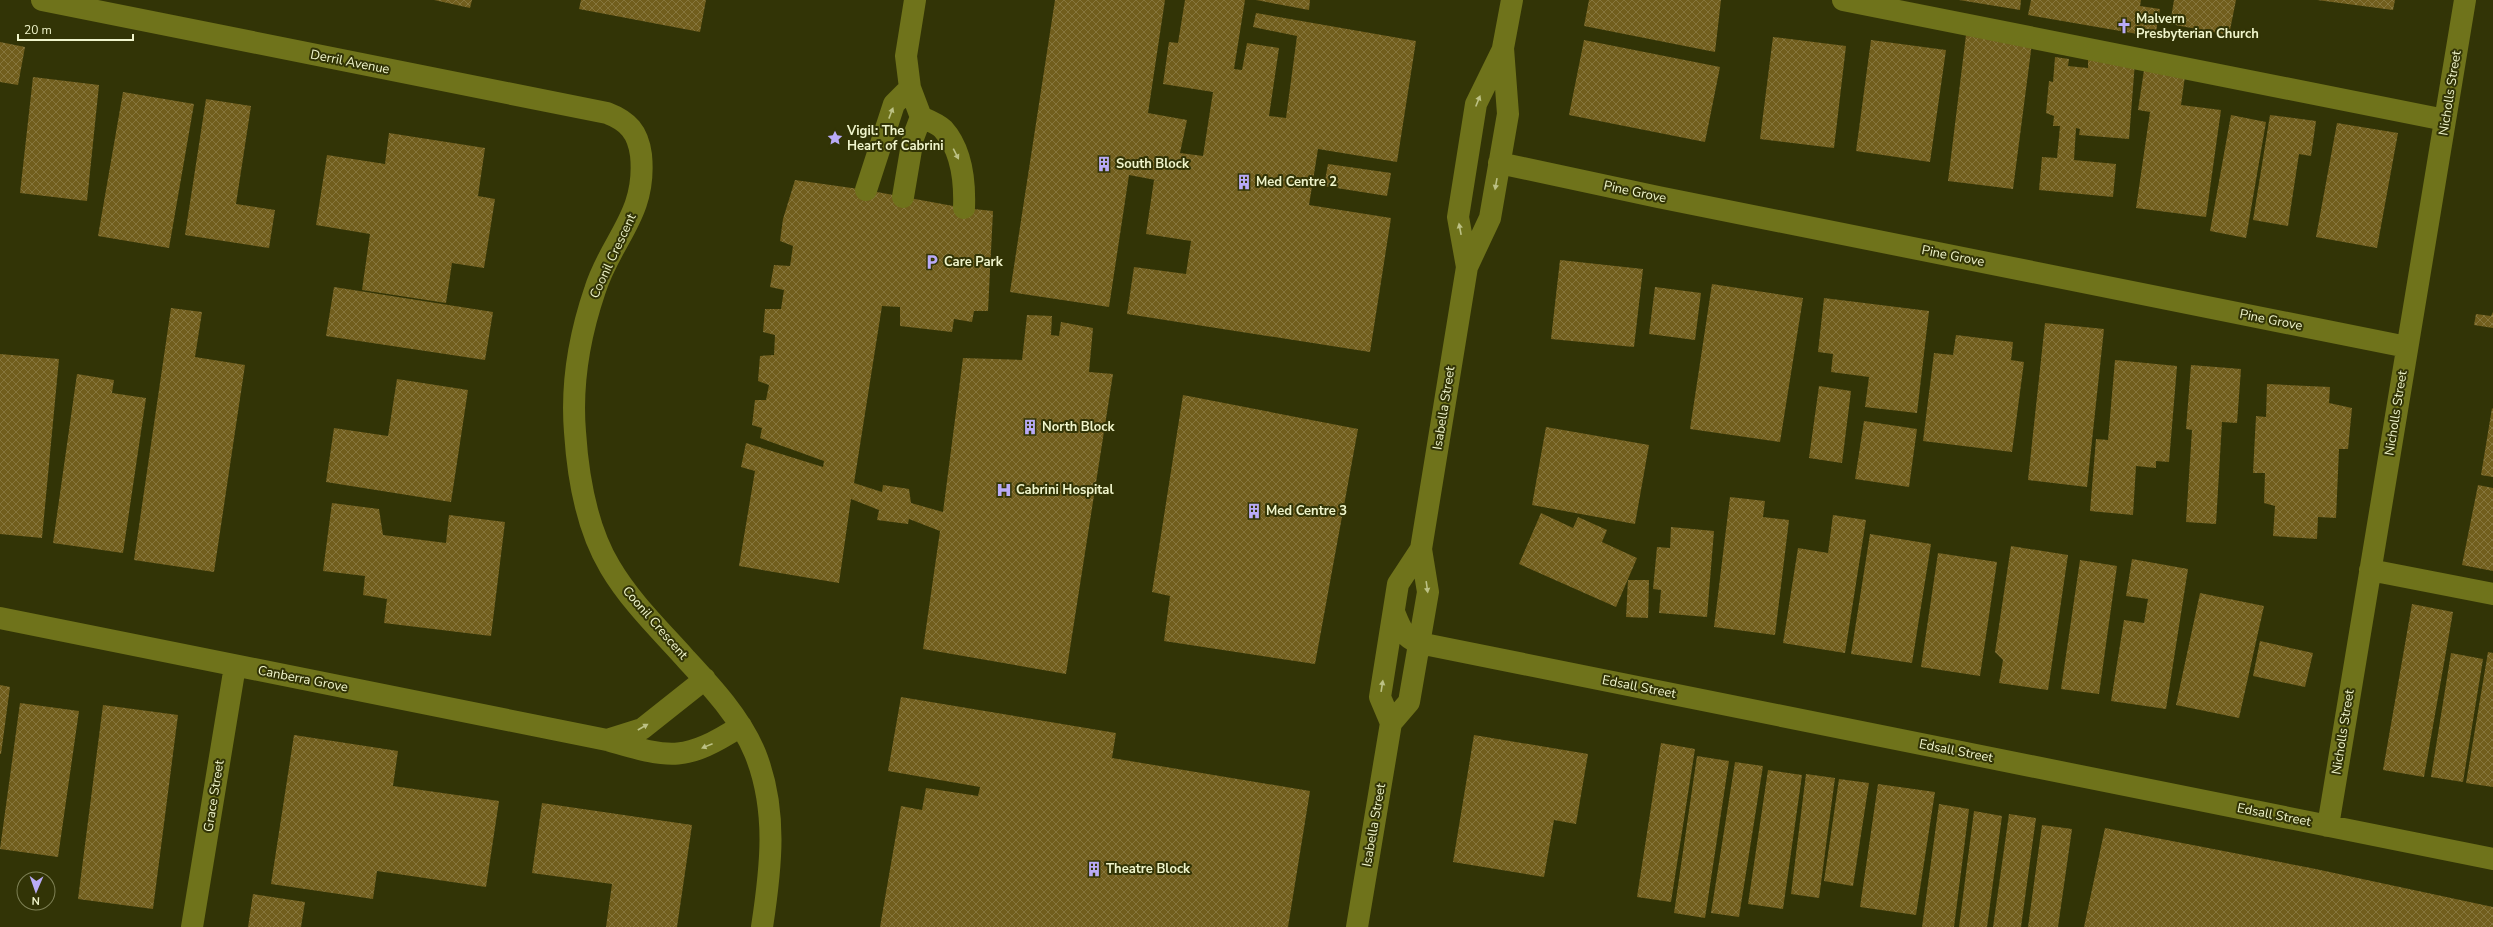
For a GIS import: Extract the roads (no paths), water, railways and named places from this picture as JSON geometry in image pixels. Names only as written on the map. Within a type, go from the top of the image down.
[{"type":"street","name":"Derril Avenue","points":[[42,0],[606,114],[622,118],[632,128],[640,148]]},
{"type":"street","points":[[903,197],[914,138],[921,117],[910,88],[906,56],[915,0]]},
{"type":"street","name":"Isabella Street","points":[[1357,927],[1391,723],[1409,702],[1428,592],[1421,549],[1467,267],[1490,218],[1508,114],[1503,48],[1512,0]]},
{"type":"street","points":[[1843,0],[2445,120]]},
{"type":"street","name":"Nicholls Street","points":[[2328,826],[2465,0]]},
{"type":"street","name":"Isabella Street","points":[[1467,267],[1458,217],[1476,104],[1503,48]]},
{"type":"street","points":[[866,190],[894,104],[910,88]]},
{"type":"street","points":[[921,117],[943,129],[960,162],[965,182],[964,208]]},
{"type":"street","name":"Coonil Crescent","points":[[640,148],[643,177],[640,198],[595,287],[579,348],[573,392],[580,478],[590,522],[609,566],[636,604],[705,679],[741,726],[755,752],[769,804],[771,862],[762,927]]},
{"type":"street","name":"Pine Grove","points":[[1499,163],[1658,198],[2407,347]]},
{"type":"street","name":"Isabella Street","points":[[1391,723],[1380,697],[1398,584],[1421,549]]},
{"type":"street","points":[[2370,570],[2493,594]]},
{"type":"street","points":[[1394,612],[1401,629],[1408,639],[1419,643]]},
{"type":"street","name":"Canberra Grove","points":[[0,618],[607,740],[654,753],[670,755],[691,752],[712,744],[741,726]]},
{"type":"street","name":"Edsall Street","points":[[1419,643],[2493,860]]},
{"type":"street","name":"Grace Street","points":[[192,927],[235,666]]},
{"type":"street","name":"Canberra Grove","points":[[607,740],[642,729],[705,679]]},
{"type":"place","name":"Malvern Presbyterian Church","points":[[2124,26]]},
{"type":"place","name":"Vigil: The Heart of Cabrini","points":[[835,138]]},
{"type":"place","name":"South Block","points":[[1104,164]]},
{"type":"place","name":"Med Centre 2","points":[[1244,182]]},
{"type":"place","name":"Care Park","points":[[932,262]]},
{"type":"place","name":"North Block","points":[[1030,427]]},
{"type":"place","name":"Cabrini Hospital","points":[[1004,490]]},
{"type":"place","name":"Med Centre 3","points":[[1254,511]]},
{"type":"place","name":"Theatre Block","points":[[1094,869]]}]
